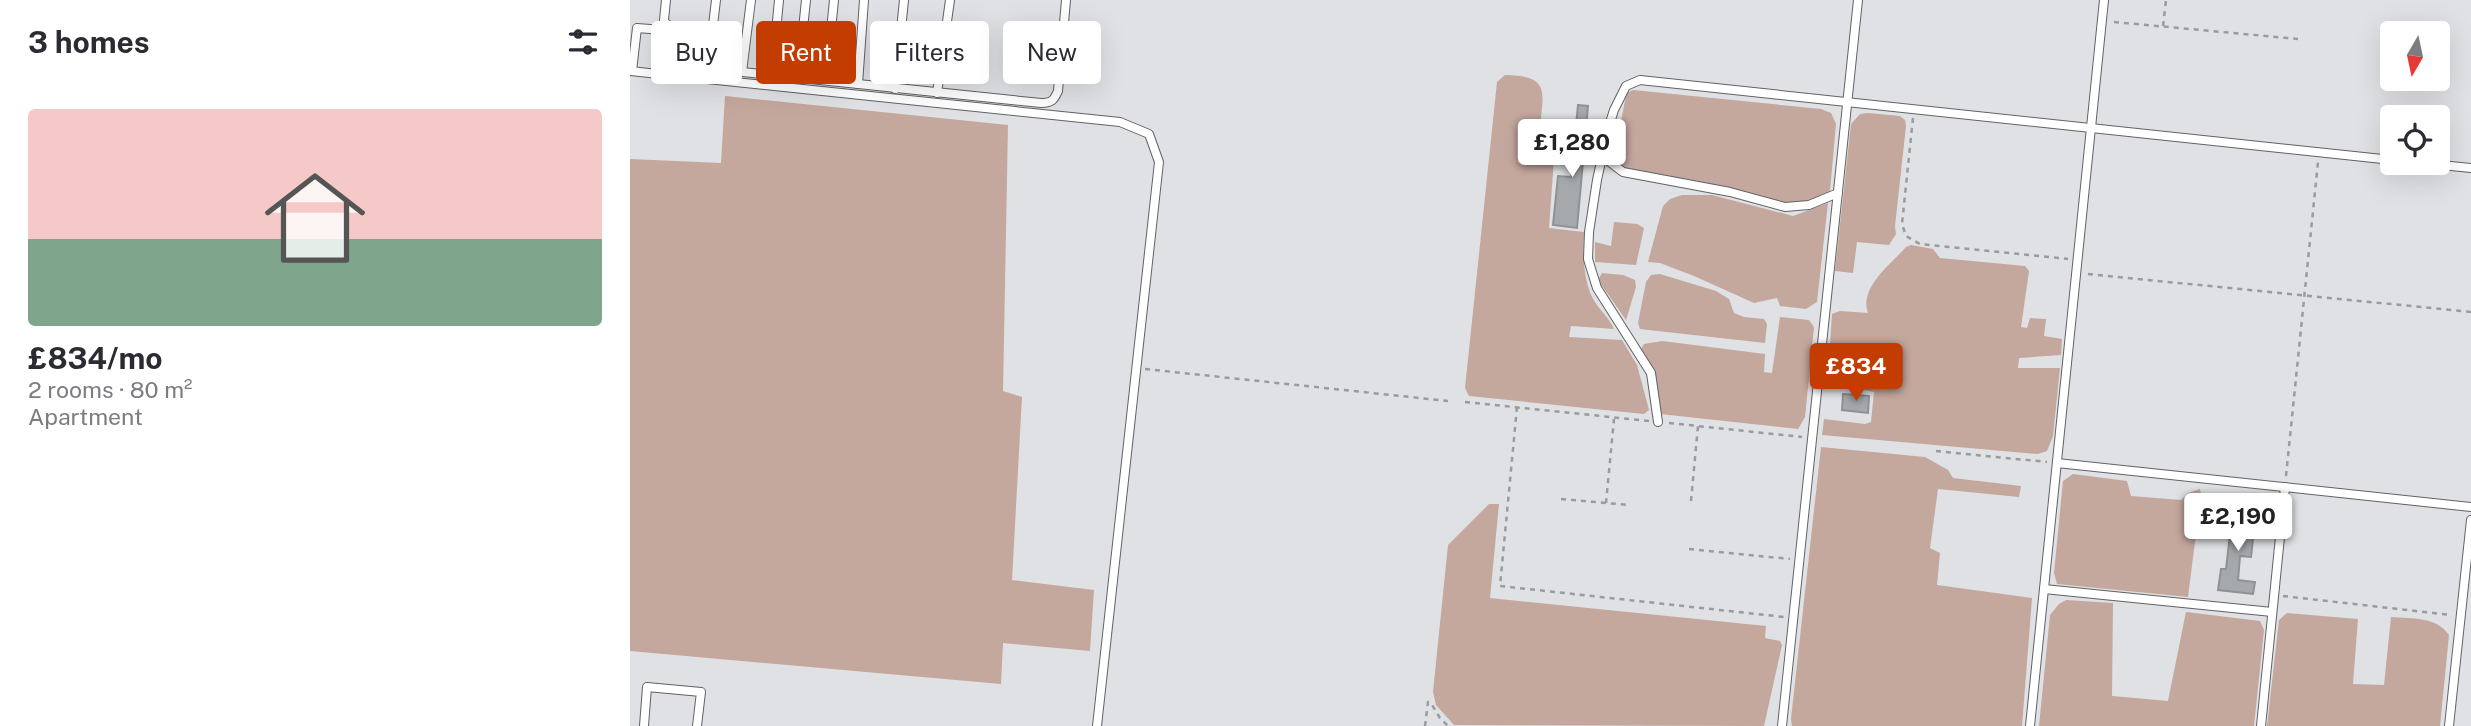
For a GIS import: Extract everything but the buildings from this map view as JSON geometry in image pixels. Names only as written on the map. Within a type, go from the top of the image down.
[{"type":"lane","points":[[664,21],[666,0]]},
{"type":"lane","points":[[714,21],[716,0]]},
{"type":"lane","points":[[751,0],[742,72],[756,73]]},
{"type":"lane","points":[[777,21],[779,0]]},
{"type":"lane","points":[[804,21],[806,0]]},
{"type":"lane","points":[[832,21],[834,0]]},
{"type":"lane","points":[[864,0],[858,84],[1041,103],[1050,103],[1058,91],[1066,0]]},
{"type":"lane","points":[[895,89],[904,0]]},
{"type":"lane","points":[[937,93],[950,0]]},
{"type":"lane","points":[[1782,726],[1858,0]]},
{"type":"lane","points":[[2030,726],[2105,0]]},
{"type":"lane","points":[[651,30],[637,29],[631,71],[1120,122],[1149,134],[1159,162],[1097,726]]},
{"type":"lane","points":[[1658,422],[1651,373],[1597,288],[1588,259],[1589,232],[1602,156],[1614,110],[1626,86],[1632,82],[1640,80],[2380,159]]},
{"type":"lane","points":[[1602,156],[1623,172],[1730,192],[1785,206],[1809,205],[1838,192]]},
{"type":"lane","points":[[2450,166],[2471,168]]},
{"type":"lane","points":[[2057,463],[2471,507]]},
{"type":"lane","points":[[2260,726],[2285,487]]},
{"type":"lane","points":[[2449,726],[2471,520]]},
{"type":"lane","points":[[2044,589],[2272,612]]},
{"type":"lane","points":[[2461,616],[2471,617]]},
{"type":"lane","points":[[644,726],[647,687],[701,692],[696,726]]},
{"type":"path","points":[[2163,26],[2166,0]]},
{"type":"path","points":[[2102,21],[2298,39]]},
{"type":"path","points":[[1913,110],[1902,224],[1906,236],[1920,243],[2078,260]]},
{"type":"path","points":[[2285,487],[2319,152]]},
{"type":"path","points":[[2077,273],[2471,312]]},
{"type":"path","points":[[1136,368],[1448,401]]},
{"type":"path","points":[[1465,402],[1812,438]]},
{"type":"path","points":[[1517,407],[1500,586],[1793,618]]},
{"type":"path","points":[[1606,503],[1614,417]]},
{"type":"path","points":[[1691,501],[1698,426]]},
{"type":"path","points":[[1936,451],[2057,463]]},
{"type":"path","points":[[1561,499],[1629,505]]},
{"type":"path","points":[[1689,549],[1800,560]]},
{"type":"path","points":[[2274,595],[2461,616]]},
{"type":"path","points":[[1425,726],[1427,702],[1431,703],[1448,726]]},
{"type":"shaded area","points":[[1505,75],[1531,79],[1538,83],[1541,89],[1540,131],[1550,133],[1554,159],[1549,228],[1584,232],[1584,265],[1589,289],[1594,301],[1614,329],[1571,326],[1569,337],[1622,340],[1637,365],[1649,410],[1644,414],[1469,396],[1465,388],[1497,82]]},
{"type":"shaded area","points":[[1633,90],[1821,109],[1831,113],[1836,124],[1830,191],[1806,201],[1780,203],[1621,168],[1607,157],[1607,150],[1621,120],[1627,93]]},
{"type":"shaded area","points":[[725,96],[1008,125],[1003,391],[1022,397],[1012,580],[1094,590],[1090,651],[1003,643],[1001,684],[630,651],[630,159],[721,163]]},
{"type":"shaded area","points":[[1860,114],[1900,116],[1905,120],[1896,234],[1889,245],[1857,242],[1853,273],[1835,271],[1851,124]]},
{"type":"shaded area","points":[[1682,195],[1712,195],[1793,216],[1828,203],[1817,302],[1806,309],[1780,306],[1777,298],[1754,303],[1694,276],[1660,263],[1648,262],[1663,206],[1670,199]]},
{"type":"shaded area","points":[[1614,222],[1637,224],[1644,228],[1636,265],[1595,262],[1595,242],[1611,246]]},
{"type":"shaded area","points":[[1911,245],[1933,249],[1940,258],[2025,266],[2029,271],[2021,327],[2027,328],[2030,318],[2046,319],[2044,336],[2062,339],[2061,355],[2019,358],[2018,368],[2060,368],[2053,436],[2047,451],[2038,454],[1822,435],[1824,419],[1865,424],[1871,422],[1874,392],[1835,384],[1828,379],[1829,372],[1846,363],[1848,347],[1830,344],[1832,314],[1840,311],[1868,313],[1866,304],[1872,286],[1892,261]]},
{"type":"shaded area","points":[[1602,273],[1623,275],[1635,280],[1636,287],[1626,320],[1598,280]]},
{"type":"shaded area","points":[[1660,274],[1716,291],[1729,299],[1734,313],[1764,319],[1767,324],[1765,343],[1640,329],[1638,323],[1646,282],[1651,275]]},
{"type":"shaded area","points":[[1780,317],[1809,320],[1814,327],[1805,417],[1798,429],[1660,414],[1653,370],[1641,349],[1644,344],[1662,341],[1765,354],[1764,372],[1772,373]]},
{"type":"shaded area","points":[[1821,447],[1925,457],[1948,470],[1953,478],[2021,486],[2019,497],[1938,489],[1930,548],[1940,553],[1937,585],[2032,598],[2022,726],[1792,726]]},
{"type":"shaded area","points":[[2073,474],[2127,481],[2131,496],[2181,500],[2188,493],[2200,489],[2188,597],[2057,584],[2054,573],[2063,481]]},
{"type":"shaded area","points":[[1489,504],[1499,504],[1490,598],[1766,626],[1765,638],[1780,641],[1782,645],[1764,726],[1454,725],[1436,705],[1433,692],[1448,545]]},
{"type":"shaded area","points":[[2066,600],[2113,603],[2112,696],[2168,701],[2186,612],[2260,621],[2264,630],[2254,726],[2039,726],[2050,615]]},
{"type":"shaded area","points":[[2287,613],[2358,619],[2353,684],[2384,685],[2391,617],[2430,621],[2444,629],[2449,635],[2440,726],[2267,726],[2279,620]]}]
